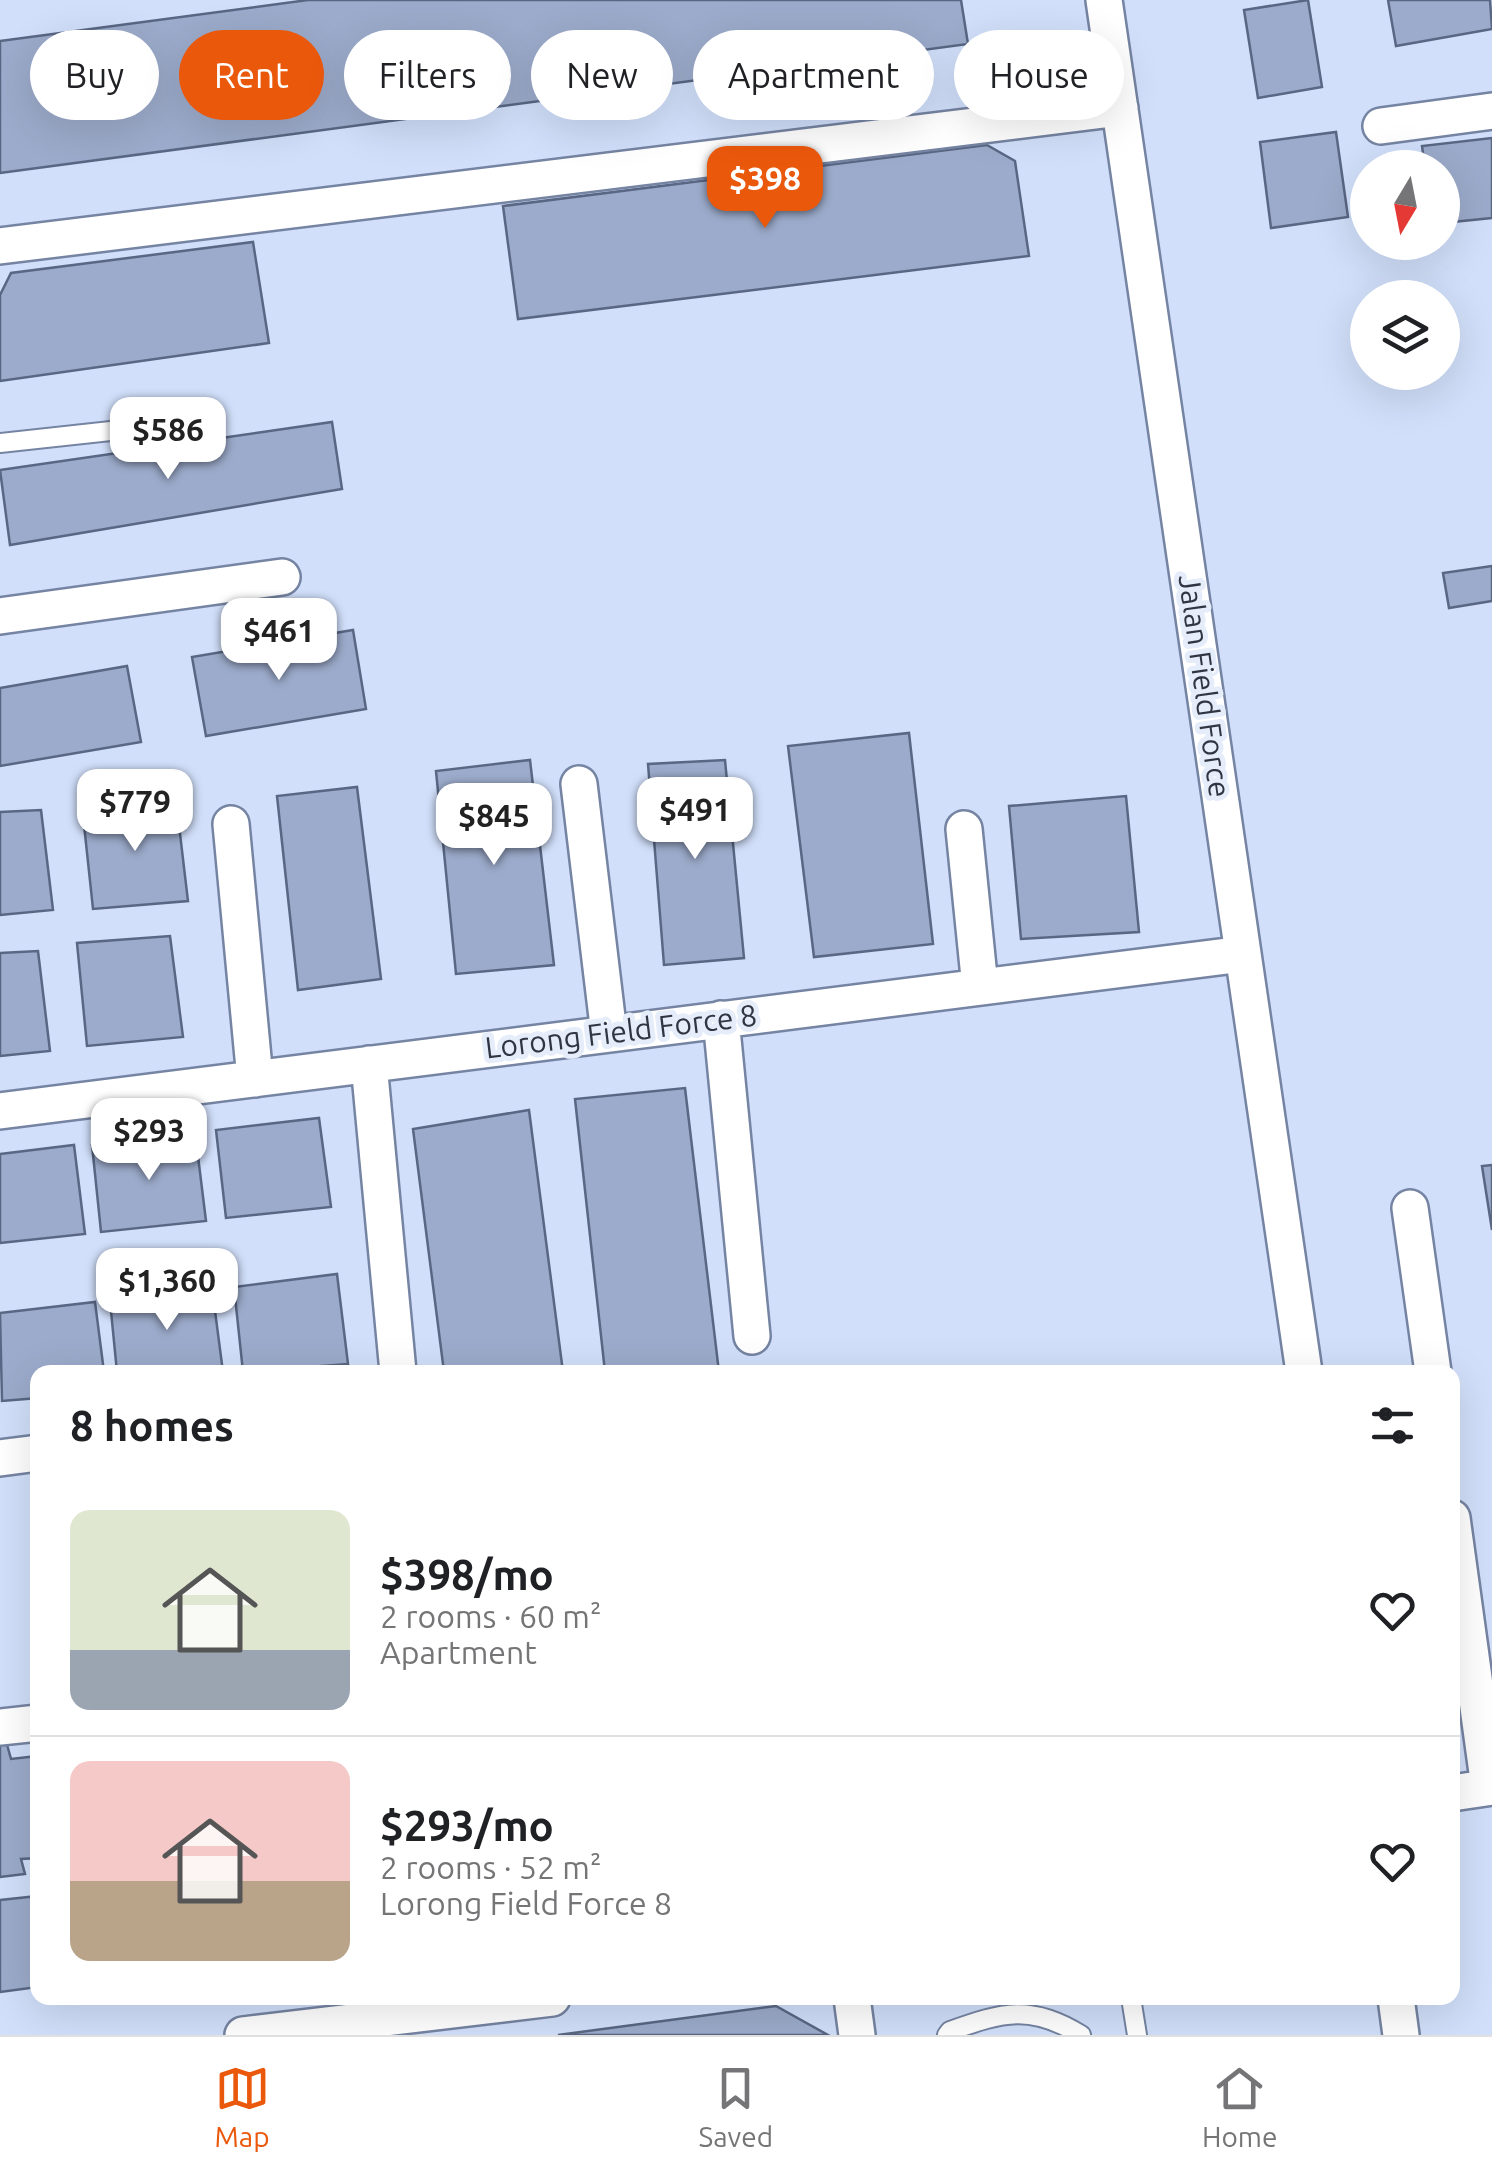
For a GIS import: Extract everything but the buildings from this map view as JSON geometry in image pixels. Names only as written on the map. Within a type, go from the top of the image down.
[{"type":"street","name":"Jalan Field Force","points":[[1104,0],[1108,30]]},
{"type":"street","points":[[1381,126],[1492,111]]},
{"type":"street","points":[[0,246],[1023,120]]},
{"type":"street","name":"Jalan Field Force","points":[[1122,120],[1303,1365]]},
{"type":"street","points":[[0,616],[282,576]]},
{"type":"street","points":[[579,784],[609,1034]]},
{"type":"street","points":[[231,824],[255,1079]]},
{"type":"street","points":[[964,829],[980,987]]},
{"type":"street","name":"Lorong Field Force 8","points":[[0,1111],[1243,954]]},
{"type":"street","points":[[722,1020],[752,1336]]},
{"type":"street","points":[[369,1064],[397,1365]]},
{"type":"street","points":[[1410,1208],[1432,1365]]},
{"type":"street","points":[[0,1458],[30,1454]]},
{"type":"street","points":[[1460,1575],[1490,1787],[1460,1792]]},
{"type":"street","points":[[0,1727],[30,1724]]},
{"type":"street","points":[[243,2035],[445,2005]]},
{"type":"street","points":[[853,2005],[857,2035]]},
{"type":"street","points":[[1397,2005],[1401,2035]]},
{"type":"lane","points":[[0,443],[175,424]]},
{"type":"lane","points":[[1132,2005],[1136,2035]]},
{"type":"lane","points":[[947,2035],[985,2018],[1026,2014],[1056,2020],[1081,2035]]}]
